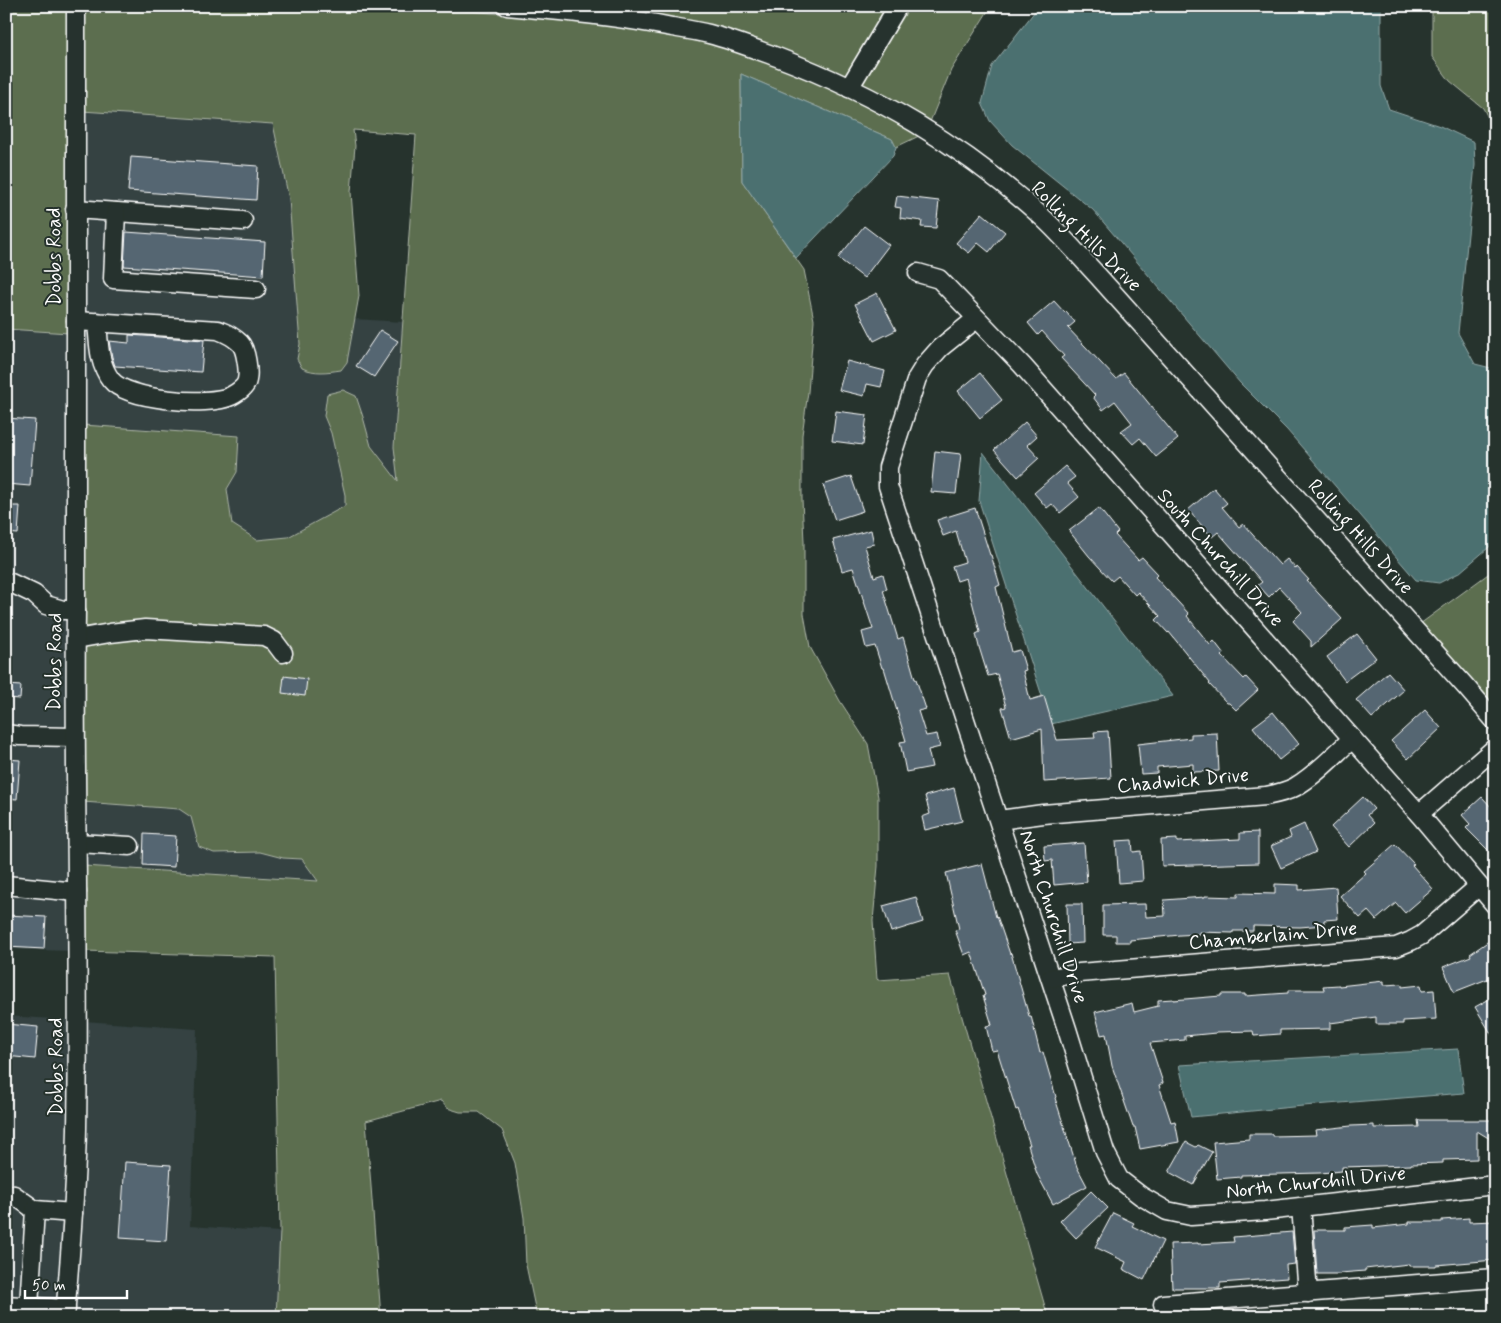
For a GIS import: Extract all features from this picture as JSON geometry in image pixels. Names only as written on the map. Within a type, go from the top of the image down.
[{"type":"street","name":"Dobbs Road","points":[[65,1313],[77,1129],[75,736],[76,6]]},
{"type":"street","name":"Rolling Hills Drive","points":[[507,6],[624,18],[708,34],[756,49],[798,65],[895,110],[980,165],[1042,217],[1111,290],[1495,721]]},
{"type":"street","points":[[849,88],[898,6]]},
{"type":"street","points":[[75,209],[243,221]]},
{"type":"street","points":[[116,212],[113,279],[256,289]]},
{"type":"street","name":"South Churchill Drive","points":[[918,273],[939,279],[1022,365],[1419,814],[1479,886]]},
{"type":"street","name":"North Churchill Drive","points":[[976,319],[940,348],[925,365],[917,378],[888,467],[888,486],[1051,978],[1105,1152],[1119,1179],[1141,1196],[1167,1211],[1191,1216],[1301,1207],[1495,1185]]},
{"type":"street","points":[[76,321],[98,322],[218,330],[230,335],[242,345],[247,364],[247,381],[242,389],[231,396],[192,402],[162,399],[129,391],[113,382],[105,370],[99,346],[98,322]]},
{"type":"street","points":[[6,583],[11,583],[34,594],[46,605],[63,610],[76,610]]},
{"type":"street","points":[[76,639],[145,629],[264,636],[274,642],[283,653]]},
{"type":"street","points":[[6,734],[20,736],[75,736]]},
{"type":"street","name":"Chadwick Drive","points":[[999,820],[1043,814],[1257,797],[1280,793],[1294,788],[1307,780],[1352,739]]},
{"type":"street","points":[[1419,814],[1495,748]]},
{"type":"street","points":[[77,843],[130,846]]},
{"type":"street","points":[[6,885],[77,892]]},
{"type":"street","points":[[1479,886],[1495,905]]},
{"type":"street","name":"Chamberlain Drive","points":[[1051,978],[1079,973],[1396,946],[1411,942],[1422,935],[1479,886]]},
{"type":"street","points":[[6,1194],[14,1195],[35,1210],[72,1213]]},
{"type":"street","points":[[1301,1207],[1308,1293]]},
{"type":"street","points":[[28,1306],[35,1210]]},
{"type":"street","points":[[1163,1304],[1495,1278]]},
{"type":"street","points":[[6,1305],[28,1306],[65,1313]]},
{"type":"shaded area","points":[[82,111],[273,124],[289,199],[300,344],[297,359],[311,372],[341,370],[347,362],[355,319],[403,322],[394,447],[399,482],[371,446],[356,396],[324,416],[331,433],[346,495],[345,507],[288,537],[257,540],[232,525],[227,489],[237,472],[83,425]]},
{"type":"shaded area","points":[[6,329],[69,333],[70,951],[6,949]]},
{"type":"shaded area","points":[[83,802],[179,809],[191,817],[199,847],[214,853],[260,852],[283,858],[302,859],[318,882],[84,866]]},
{"type":"shaded area","points":[[6,1016],[70,1020],[70,1129],[58,1317],[6,1317]]},
{"type":"shaded area","points":[[84,1021],[197,1029],[190,1226],[280,1232],[276,1317],[72,1317]]},
{"type":"green space","points":[[6,6],[69,6],[69,333],[6,329]]},
{"type":"green space","points":[[83,6],[386,6],[451,12],[456,10],[518,15],[643,30],[710,42],[790,70],[835,90],[921,135],[896,147],[892,139],[741,74],[742,181],[804,270],[814,320],[808,392],[802,435],[804,614],[810,647],[840,701],[868,744],[878,797],[878,866],[873,921],[877,979],[950,975],[1048,1317],[537,1317],[526,1265],[524,1218],[515,1163],[502,1130],[479,1112],[460,1112],[447,1108],[441,1101],[366,1121],[381,1317],[276,1317],[280,1231],[275,957],[84,951],[84,866],[318,881],[302,859],[283,858],[260,852],[214,853],[199,847],[191,817],[179,809],[83,802],[83,425],[239,436],[237,472],[227,489],[232,524],[257,540],[288,537],[345,506],[345,495],[331,433],[324,416],[327,394],[343,390],[356,396],[371,446],[398,481],[394,447],[416,135],[353,130],[355,146],[351,192],[359,296],[347,362],[341,370],[321,372],[307,370],[302,368],[297,359],[300,344],[289,199],[273,124],[82,111]]},
{"type":"green space","points":[[602,6],[991,6],[951,70],[930,122],[898,103],[833,71],[662,17]]},
{"type":"green space","points":[[1432,6],[1495,6],[1495,131],[1483,108],[1450,81],[1432,57]]},
{"type":"green space","points":[[1495,569],[1495,710],[1420,624]]},
{"type":"water","points":[[1039,6],[1381,6],[1381,86],[1389,109],[1440,126],[1474,142],[1475,165],[1458,333],[1475,364],[1495,369],[1495,542],[1459,573],[1439,583],[1416,580],[1287,430],[1240,383],[1093,210],[1012,145],[990,121],[982,103],[992,66]]},
{"type":"water","points":[[741,74],[892,139],[896,147],[893,156],[796,258],[742,181]]},
{"type":"water","points":[[983,452],[1173,696],[1051,724],[979,501]]},
{"type":"water","points":[[1458,1049],[1464,1093],[1191,1117],[1179,1065]]},
{"type":"building","points":[[131,157],[258,166],[256,200],[128,191]]},
{"type":"building","points":[[897,196],[939,201],[936,228],[921,227],[922,221],[900,218],[901,208],[895,207]]},
{"type":"building","points":[[982,213],[1005,232],[989,252],[978,243],[969,253],[956,243]]},
{"type":"building","points":[[864,226],[889,245],[864,278],[838,258]]},
{"type":"building","points":[[126,232],[265,242],[263,276],[124,266]]},
{"type":"building","points":[[877,293],[896,330],[874,341],[855,304]]},
{"type":"building","points":[[1054,301],[1075,322],[1068,328],[1116,379],[1124,373],[1178,439],[1156,457],[1140,438],[1133,444],[1121,431],[1132,423],[1115,401],[1103,410],[1093,397],[1095,395],[1061,358],[1064,356],[1042,331],[1038,335],[1028,323]]},
{"type":"building","points":[[380,330],[398,341],[374,377],[356,366]]},
{"type":"building","points":[[129,335],[204,340],[201,372],[115,366],[109,341],[129,343]]},
{"type":"building","points":[[847,361],[885,371],[881,387],[867,384],[864,396],[839,390]]},
{"type":"building","points":[[980,373],[1002,400],[980,418],[958,391]]},
{"type":"building","points":[[836,411],[867,415],[863,445],[832,441]]},
{"type":"building","points":[[6,418],[35,420],[30,486],[6,484]]},
{"type":"building","points":[[1025,422],[1037,436],[1027,445],[1039,458],[1018,477],[994,450]]},
{"type":"building","points":[[935,451],[961,454],[956,494],[931,492]]},
{"type":"building","points":[[1065,466],[1075,477],[1067,483],[1079,497],[1060,513],[1052,504],[1047,508],[1034,493]]},
{"type":"building","points":[[851,476],[863,511],[835,520],[823,485]]},
{"type":"building","points":[[1214,488],[1227,503],[1222,507],[1239,527],[1243,524],[1280,565],[1287,559],[1296,569],[1297,567],[1309,580],[1307,581],[1342,619],[1311,647],[1311,641],[1293,621],[1302,612],[1279,587],[1269,597],[1258,585],[1262,582],[1218,532],[1212,537],[1188,510]]},
{"type":"building","points":[[6,506],[20,506],[18,534],[6,533]]},
{"type":"building","points":[[975,508],[1000,585],[996,587],[1012,652],[1020,650],[1026,670],[1023,671],[1030,700],[1044,696],[1057,740],[1095,738],[1094,732],[1108,731],[1111,778],[1044,782],[1042,729],[1011,738],[1002,708],[1006,707],[997,674],[988,676],[979,647],[976,634],[980,632],[966,578],[957,581],[952,566],[965,562],[956,531],[943,536],[937,520]]},
{"type":"building","points":[[1099,508],[1118,532],[1115,535],[1138,560],[1142,557],[1158,574],[1155,577],[1189,614],[1187,616],[1210,645],[1214,641],[1224,654],[1222,656],[1244,679],[1246,677],[1258,690],[1236,710],[1209,684],[1169,632],[1156,620],[1160,616],[1138,592],[1135,595],[1118,576],[1112,581],[1069,531]]},
{"type":"building","points":[[871,530],[874,544],[865,546],[874,577],[883,574],[887,589],[883,590],[898,639],[903,637],[926,709],[918,711],[926,736],[937,734],[940,747],[928,750],[932,767],[906,772],[900,742],[906,741],[884,668],[882,668],[875,646],[866,648],[862,632],[873,629],[853,568],[842,571],[833,540]]},
{"type":"building","points":[[1357,634],[1376,658],[1345,681],[1327,657]]},
{"type":"building","points":[[1388,672],[1404,690],[1372,718],[1356,700]]},
{"type":"building","points":[[284,676],[307,679],[305,696],[282,693]]},
{"type":"building","points":[[6,685],[21,686],[20,699],[6,698]]},
{"type":"building","points":[[1425,710],[1441,728],[1408,759],[1391,741]]},
{"type":"building","points":[[1273,712],[1299,744],[1279,760],[1253,727]]},
{"type":"building","points":[[1217,733],[1219,771],[1193,772],[1193,764],[1157,767],[1157,773],[1141,774],[1138,744],[1191,738],[1191,734]]},
{"type":"building","points":[[6,759],[20,760],[17,799],[6,798]]},
{"type":"building","points":[[954,788],[962,821],[925,830],[922,817],[930,814],[925,796]]},
{"type":"building","points":[[1363,797],[1374,809],[1367,815],[1374,823],[1349,847],[1331,827]]},
{"type":"building","points":[[1482,797],[1495,811],[1495,857],[1466,828],[1470,824],[1462,815]]},
{"type":"building","points":[[1304,824],[1316,852],[1281,868],[1271,846],[1291,837],[1289,831]]},
{"type":"building","points":[[1258,832],[1258,863],[1162,866],[1161,840],[1177,839],[1177,842],[1240,839],[1240,833]]},
{"type":"building","points":[[144,834],[176,836],[174,867],[143,865]]},
{"type":"building","points":[[1132,840],[1133,852],[1141,851],[1143,881],[1119,883],[1116,841]]},
{"type":"building","points":[[1084,843],[1087,882],[1054,885],[1052,860],[1045,861],[1044,846]]},
{"type":"building","points":[[1395,844],[1414,864],[1412,865],[1433,889],[1405,913],[1396,903],[1376,920],[1368,911],[1360,918],[1340,896],[1366,873],[1364,871]]},
{"type":"building","points":[[982,864],[996,917],[1011,953],[1029,1016],[1031,1016],[1040,1053],[1043,1052],[1055,1098],[1077,1167],[1087,1186],[1053,1204],[1037,1174],[1028,1145],[1030,1145],[1018,1109],[1016,1110],[997,1050],[992,1051],[986,1026],[992,1025],[983,996],[985,995],[971,952],[964,955],[955,930],[959,929],[946,873]]},
{"type":"building","points":[[1275,884],[1299,885],[1299,890],[1336,887],[1338,919],[1324,920],[1324,925],[1300,927],[1253,926],[1253,931],[1233,931],[1233,933],[1199,932],[1199,934],[1130,940],[1130,942],[1116,942],[1116,935],[1103,935],[1103,905],[1145,904],[1146,917],[1165,916],[1164,900],[1205,896],[1238,897],[1238,893],[1275,894]]},
{"type":"building","points":[[916,897],[923,922],[891,932],[883,906]]},
{"type":"building","points":[[1067,904],[1082,904],[1083,943],[1068,944]]},
{"type":"building","points":[[6,915],[46,917],[44,949],[6,947]]},
{"type":"building","points":[[1489,941],[1495,949],[1495,976],[1454,992],[1443,967],[1471,956],[1470,954]]},
{"type":"building","points":[[1384,981],[1384,985],[1402,984],[1402,987],[1421,985],[1422,991],[1434,990],[1436,1019],[1403,1021],[1403,1024],[1376,1024],[1376,1017],[1330,1023],[1330,1029],[1280,1030],[1280,1034],[1254,1036],[1253,1031],[1216,1032],[1185,1036],[1185,1040],[1150,1043],[1163,1083],[1159,1085],[1171,1122],[1175,1121],[1179,1142],[1140,1149],[1135,1127],[1133,1127],[1112,1066],[1106,1034],[1101,1035],[1095,1012],[1132,1003],[1134,1012],[1158,1006],[1158,1000],[1221,996],[1221,994],[1245,994],[1245,996],[1288,993],[1288,990],[1324,990],[1323,986]]},
{"type":"building","points":[[1495,996],[1495,1040],[1475,1007]]},
{"type":"building","points":[[6,1024],[38,1027],[35,1059],[6,1056]]},
{"type":"building","points":[[1418,1120],[1495,1120],[1495,1142],[1477,1131],[1477,1159],[1443,1160],[1443,1163],[1411,1165],[1342,1167],[1342,1171],[1241,1175],[1241,1177],[1217,1179],[1213,1142],[1249,1139],[1249,1134],[1272,1134],[1272,1136],[1316,1135],[1315,1130],[1351,1126],[1374,1125],[1374,1128],[1419,1127]]},
{"type":"building","points":[[1186,1142],[1196,1147],[1198,1145],[1212,1152],[1193,1185],[1169,1172]]},
{"type":"building","points":[[125,1162],[171,1165],[166,1241],[120,1238]]},
{"type":"building","points":[[1091,1191],[1108,1208],[1076,1238],[1060,1221]]},
{"type":"building","points":[[1113,1213],[1134,1223],[1132,1226],[1163,1241],[1144,1280],[1123,1269],[1126,1262],[1095,1247]]},
{"type":"building","points":[[1469,1218],[1469,1222],[1495,1221],[1495,1260],[1436,1266],[1409,1266],[1409,1264],[1340,1274],[1317,1274],[1314,1230],[1345,1230],[1345,1227],[1373,1225],[1373,1228],[1409,1224],[1409,1222],[1442,1222],[1442,1220]]},
{"type":"building","points":[[1292,1232],[1295,1264],[1286,1265],[1287,1278],[1220,1283],[1220,1288],[1172,1288],[1170,1244],[1234,1242],[1233,1237]]}]
